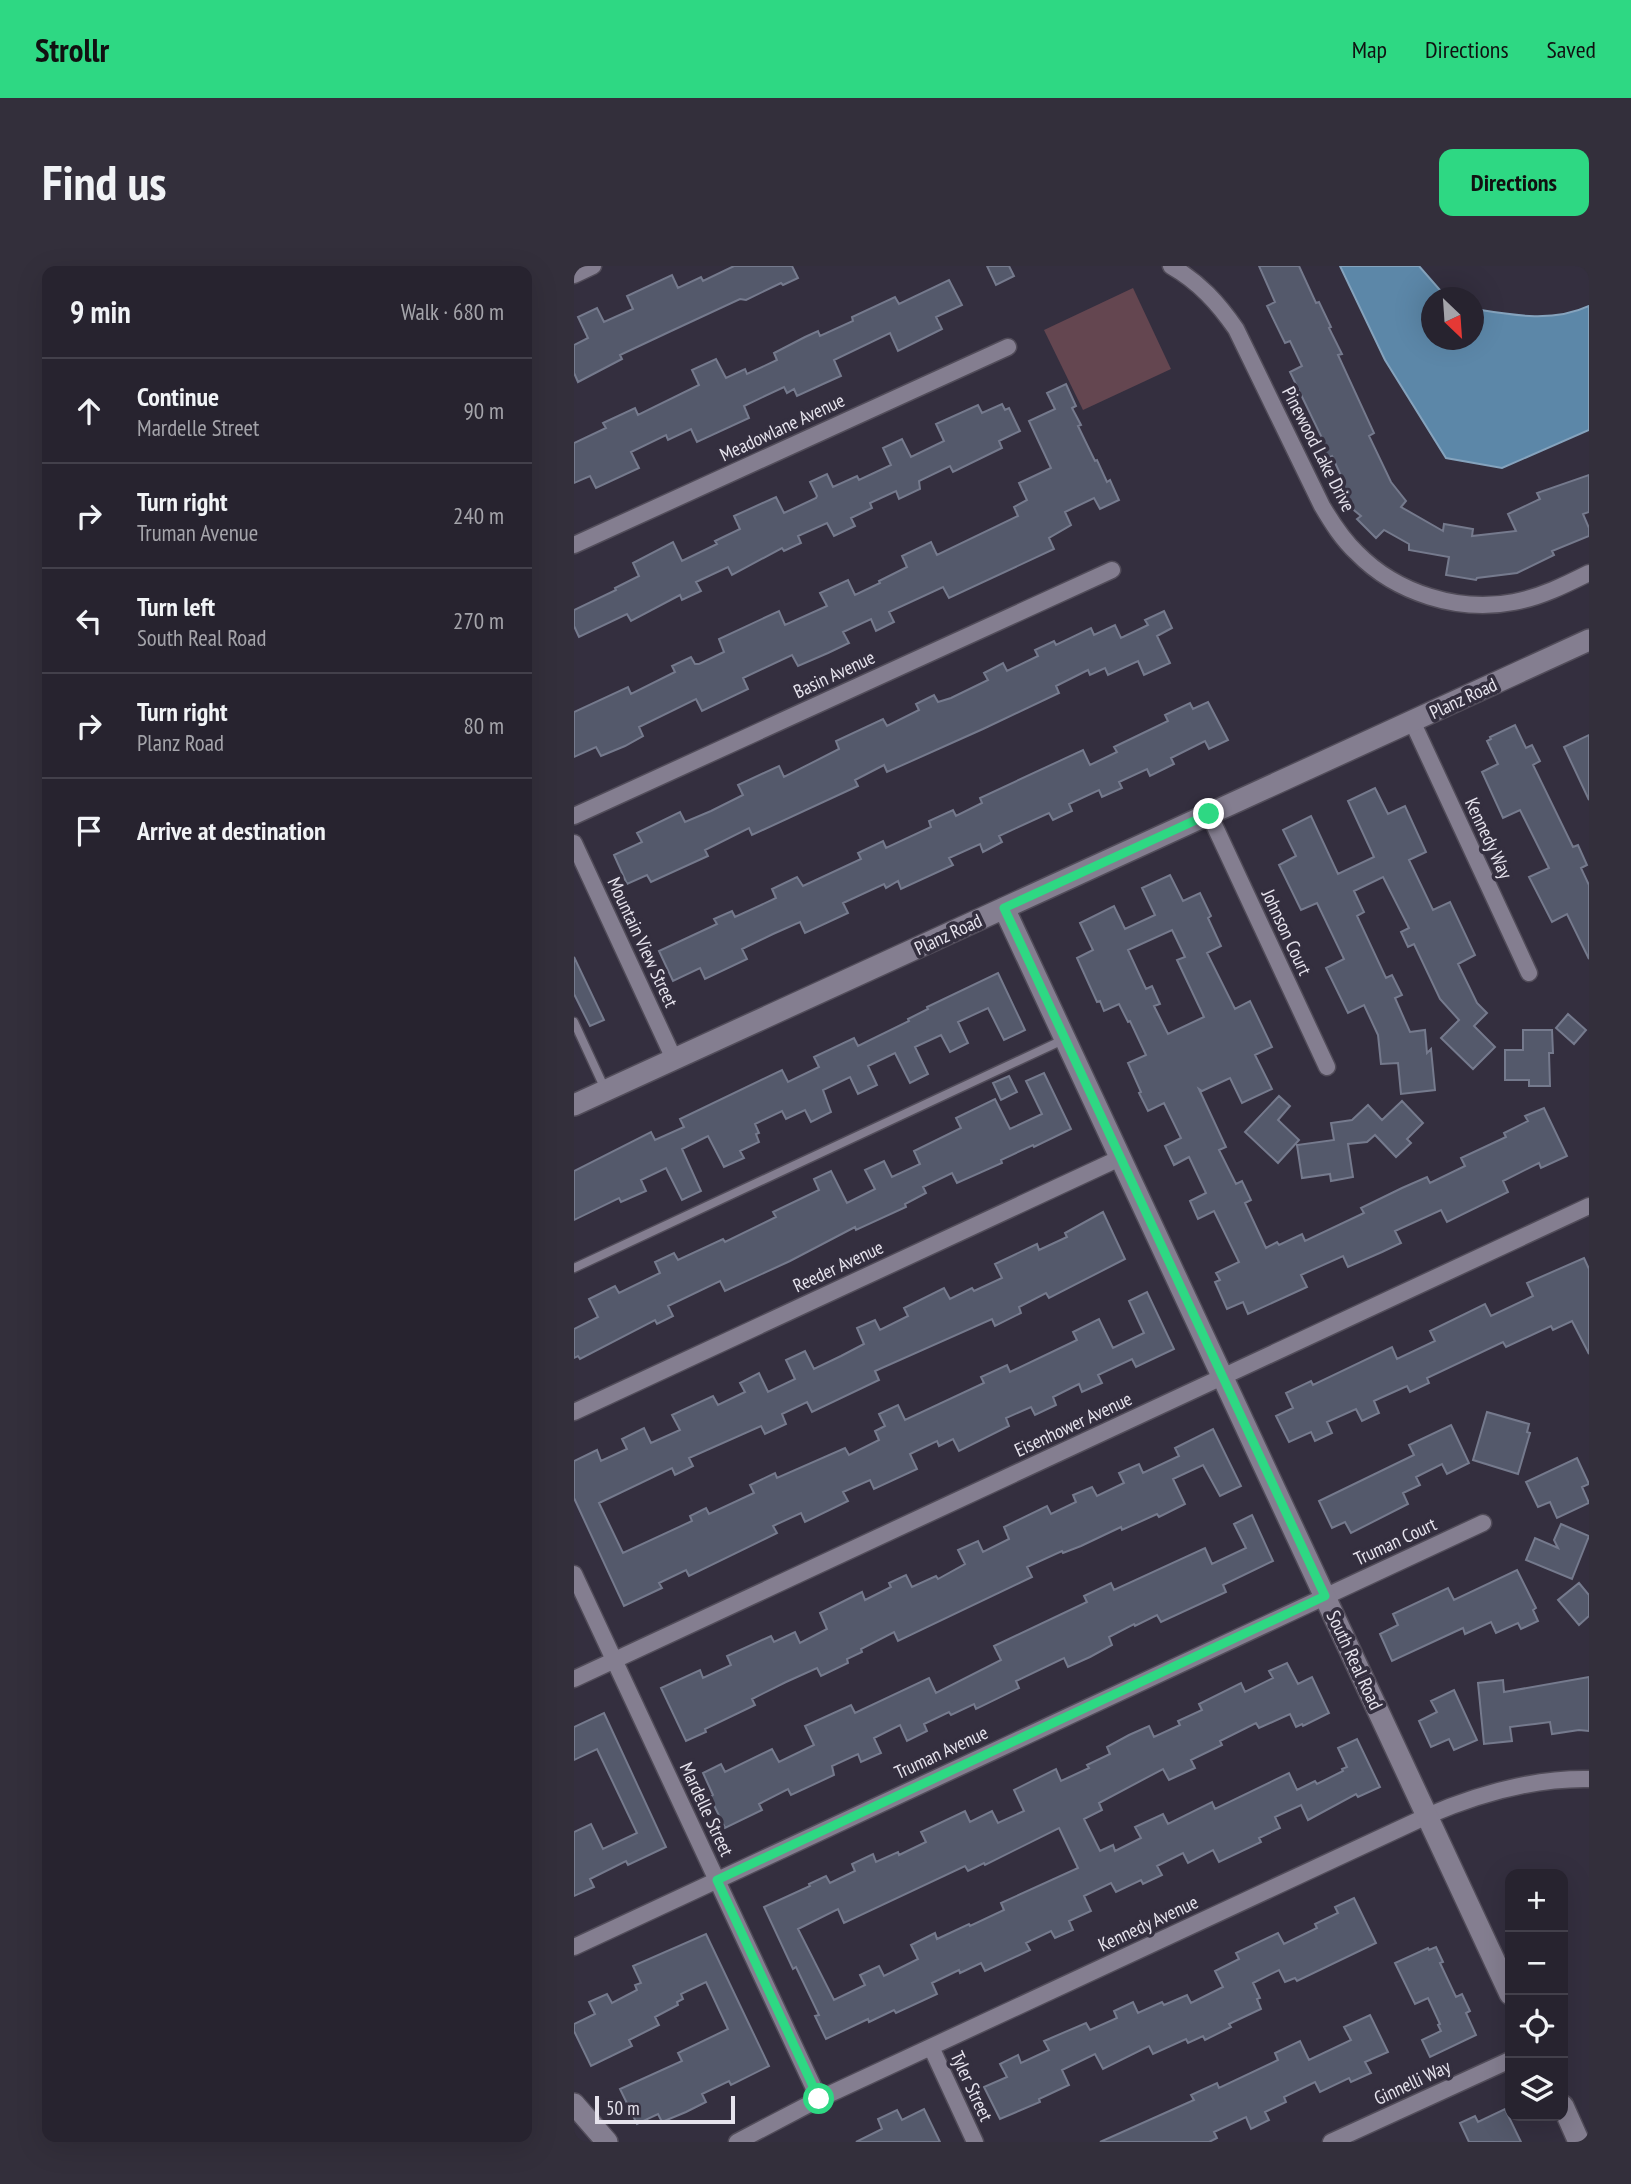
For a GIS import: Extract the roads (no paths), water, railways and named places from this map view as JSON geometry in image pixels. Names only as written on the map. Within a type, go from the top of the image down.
[{"type":"street","points":[[574,275],[593,266]]},
{"type":"street","name":"Pinewood Lake Drive","points":[[1171,266],[1200,286],[1219,305],[1236,329],[1322,506],[1343,538],[1379,572],[1403,587],[1432,598],[1460,604],[1485,605],[1513,603],[1543,595],[1589,573]]},
{"type":"street","name":"Meadowlane Avenue","points":[[574,545],[1008,347]]},
{"type":"street","name":"Basin Avenue","points":[[574,816],[1112,570]]},
{"type":"street","name":"Planz Road","points":[[574,1105],[1589,640]]},
{"type":"street","name":"Kennedy Way","points":[[1412,721],[1529,973]]},
{"type":"street","name":"Johnson Court","points":[[1209,814],[1327,1067]]},
{"type":"street","name":"Mountain View Street","points":[[574,844],[674,1059]]},
{"type":"street","name":"South Real Road","points":[[1004,908],[1505,1983]]},
{"type":"street","name":"Reeder Avenue","points":[[574,1412],[1120,1158]]},
{"type":"street","name":"Eisenhower Avenue","points":[[574,1679],[1589,1206]]},
{"type":"street","name":"Truman Court","points":[[1325,1596],[1483,1523]]},
{"type":"street","name":"Mardelle Street","points":[[574,1574],[819,2099]]},
{"type":"street","name":"Truman Avenue","points":[[574,1947],[1325,1596]]},
{"type":"street","name":"Kennedy Avenue","points":[[737,2142],[819,2099],[1459,1802],[1540,1782],[1589,1779]]},
{"type":"street","name":"Tyler Street","points":[[931,2047],[975,2142]]},
{"type":"street","name":"Ginnelli Way","points":[[1331,2142],[1505,2062]]},
{"type":"street","points":[[574,2104],[607,2142]]},
{"type":"street","points":[[1568,2117],[1579,2142]]},
{"type":"lane","points":[[574,1022],[606,1090]]},
{"type":"lane","points":[[574,1268],[1065,1040]]},
{"type":"water","points":[[1340,266],[1419,266],[1437,287],[1421,287],[1421,350],[1484,350],[1484,310],[1547,316],[1589,306],[1589,430],[1502,468],[1446,458],[1385,360]]}]
